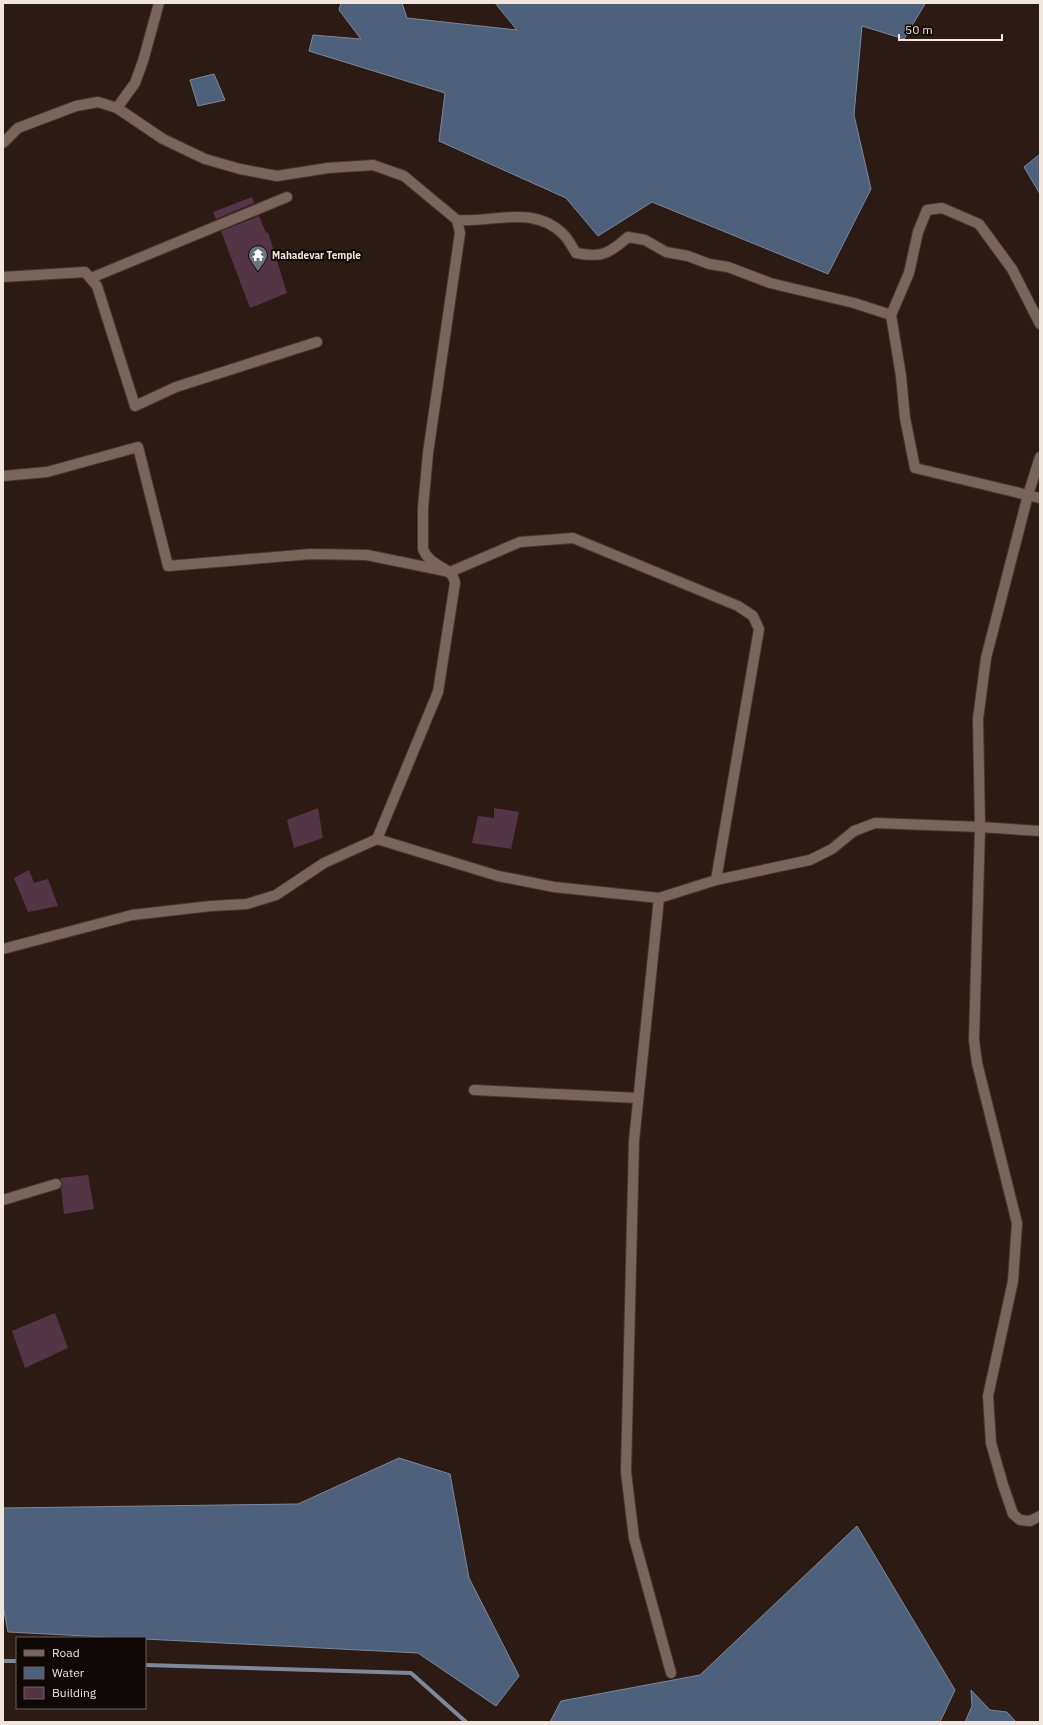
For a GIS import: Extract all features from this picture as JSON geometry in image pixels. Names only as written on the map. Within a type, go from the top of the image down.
[{"type":"street","points":[[117,108],[135,83],[144,61],[159,3]]},
{"type":"street","points":[[3,143],[18,128],[76,106],[98,102],[117,108],[163,139],[205,159],[240,169],[277,176],[328,168],[373,165],[404,176],[457,220],[473,222],[506,217],[529,217],[546,222],[563,234],[576,253],[593,256],[613,250],[628,237],[645,240],[666,252],[688,256],[709,264],[728,267],[770,283],[854,303],[891,316]]},
{"type":"street","points":[[91,278],[287,197]]},
{"type":"street","points":[[1040,324],[1012,269],[979,224],[942,208],[927,210],[918,232],[909,273],[891,316],[901,376],[905,418],[915,468],[1040,498]]},
{"type":"street","points":[[377,839],[438,692],[455,583],[450,572],[429,560],[425,555],[423,549],[423,508],[428,453],[460,233],[457,220]]},
{"type":"street","points":[[3,277],[85,272],[97,286],[135,406],[176,387],[317,342]]},
{"type":"street","points":[[3,476],[47,472],[138,447],[168,566],[311,554],[367,555],[450,572],[520,542],[573,538],[738,606],[752,616],[759,629],[716,880]]},
{"type":"street","points":[[1040,457],[1028,495],[986,658],[978,719],[980,827],[974,1040],[978,1063],[1016,1223],[1013,1281],[988,1396],[991,1443],[1013,1514],[1020,1520],[1030,1521],[1040,1516]]},
{"type":"street","points":[[3,949],[132,915],[211,906],[247,904],[276,895],[324,863],[377,839],[498,876],[554,886],[659,898],[716,880],[810,860],[832,849],[854,831],[875,823],[1040,831]]},
{"type":"street","points":[[659,898],[634,1140],[626,1472],[634,1538],[671,1672]]},
{"type":"street","points":[[474,1090],[638,1098]]},
{"type":"street","points":[[3,1200],[56,1184]]},
{"type":"water","points":[[341,3],[402,3],[407,18],[517,30],[495,3],[925,4],[904,39],[862,26],[854,115],[871,189],[828,274],[652,202],[598,236],[566,198],[439,141],[445,93],[309,51],[313,35],[361,39],[339,10]]},
{"type":"water","points":[[214,74],[225,100],[198,106],[190,80]]},
{"type":"water","points":[[1040,154],[1040,194],[1024,167]]},
{"type":"water","points":[[399,1458],[450,1474],[469,1578],[519,1676],[496,1706],[418,1653],[146,1639],[146,1637],[106,1637],[8,1632],[3,1606],[3,1508],[298,1504]]},
{"type":"water","points":[[857,1526],[955,1690],[940,1722],[550,1722],[561,1701],[700,1675]]},
{"type":"water","points":[[971,1690],[990,1710],[1007,1712],[1016,1722],[965,1722],[972,1706]]},
{"type":"building","points":[[252,197],[254,203],[216,219],[213,212]]},
{"type":"building","name":"Mahadevar Temple","points":[[259,216],[266,233],[268,232],[287,293],[250,308],[221,231]]},
{"type":"building","points":[[318,808],[323,838],[294,848],[287,820]]},
{"type":"building","points":[[494,808],[519,812],[511,849],[472,843],[478,816],[494,818]]},
{"type":"building","points":[[29,870],[34,883],[48,879],[58,906],[28,912],[14,878]]},
{"type":"building","points":[[88,1175],[94,1209],[64,1214],[61,1188],[62,1183],[60,1178]]},
{"type":"building","points":[[55,1313],[68,1348],[25,1368],[12,1331]]},
{"type":"waterway","points":[[3,1661],[16,1661]]},
{"type":"waterway","points":[[146,1665],[411,1673],[466,1722]]},
{"type":"place","name":"Mahadevar Temple","points":[[258,272]]}]
